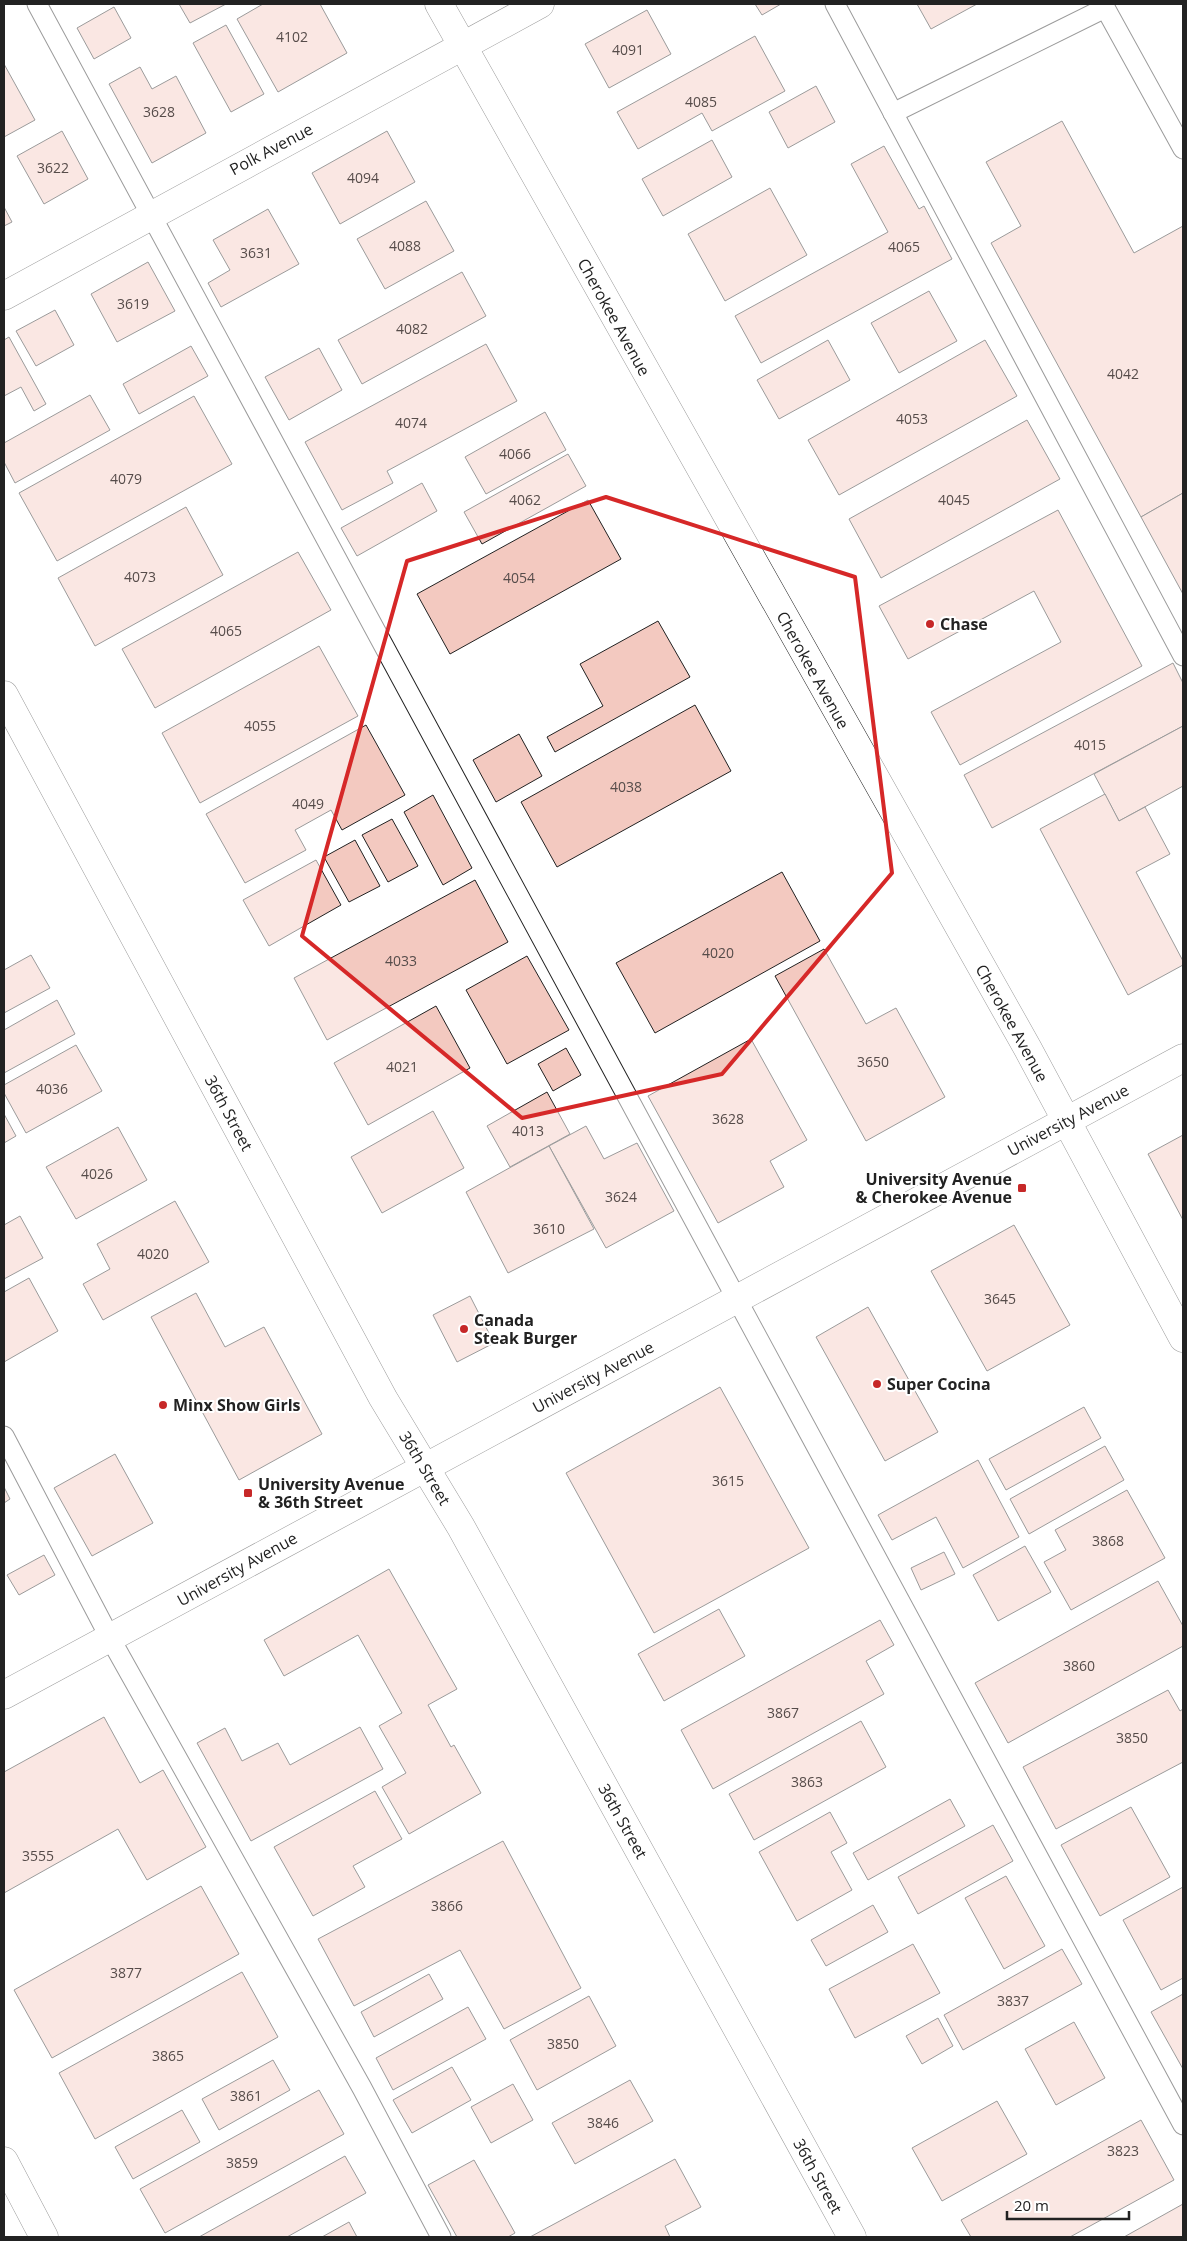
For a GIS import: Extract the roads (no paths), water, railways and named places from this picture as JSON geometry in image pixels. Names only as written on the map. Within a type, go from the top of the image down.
[{"type":"street","name":"Cherokee Avenue","points":[[439,4],[1067,1121],[1183,1338]]},
{"type":"street","name":"Polk Avenue","points":[[4,296],[461,45],[540,4]]},
{"type":"street","name":"36th Street","points":[[4,696],[383,1398],[461,1527],[852,2237]]},
{"type":"street","name":"University Avenue","points":[[4,1695],[1183,1058]]},
{"type":"street","points":[[4,2161],[44,2237]]},
{"type":"lane","points":[[37,4],[1183,2125]]},
{"type":"lane","points":[[835,4],[1183,656]]},
{"type":"lane","points":[[893,113],[1104,6],[1183,149]]},
{"type":"lane","points":[[4,1436],[110,1638],[362,2088],[441,2237]]},
{"type":"place","name":"Chase","points":[[930,624]]},
{"type":"place","name":"University Avenue & Cherokee Avenue","points":[[1022,1188]]},
{"type":"place","name":"Canada Steak Burger","points":[[464,1329]]},
{"type":"place","name":"Super Cocina","points":[[877,1384]]},
{"type":"place","name":"Minx Show Girls","points":[[163,1405]]},
{"type":"place","name":"University Avenue & 36th Street","points":[[248,1493]]}]
